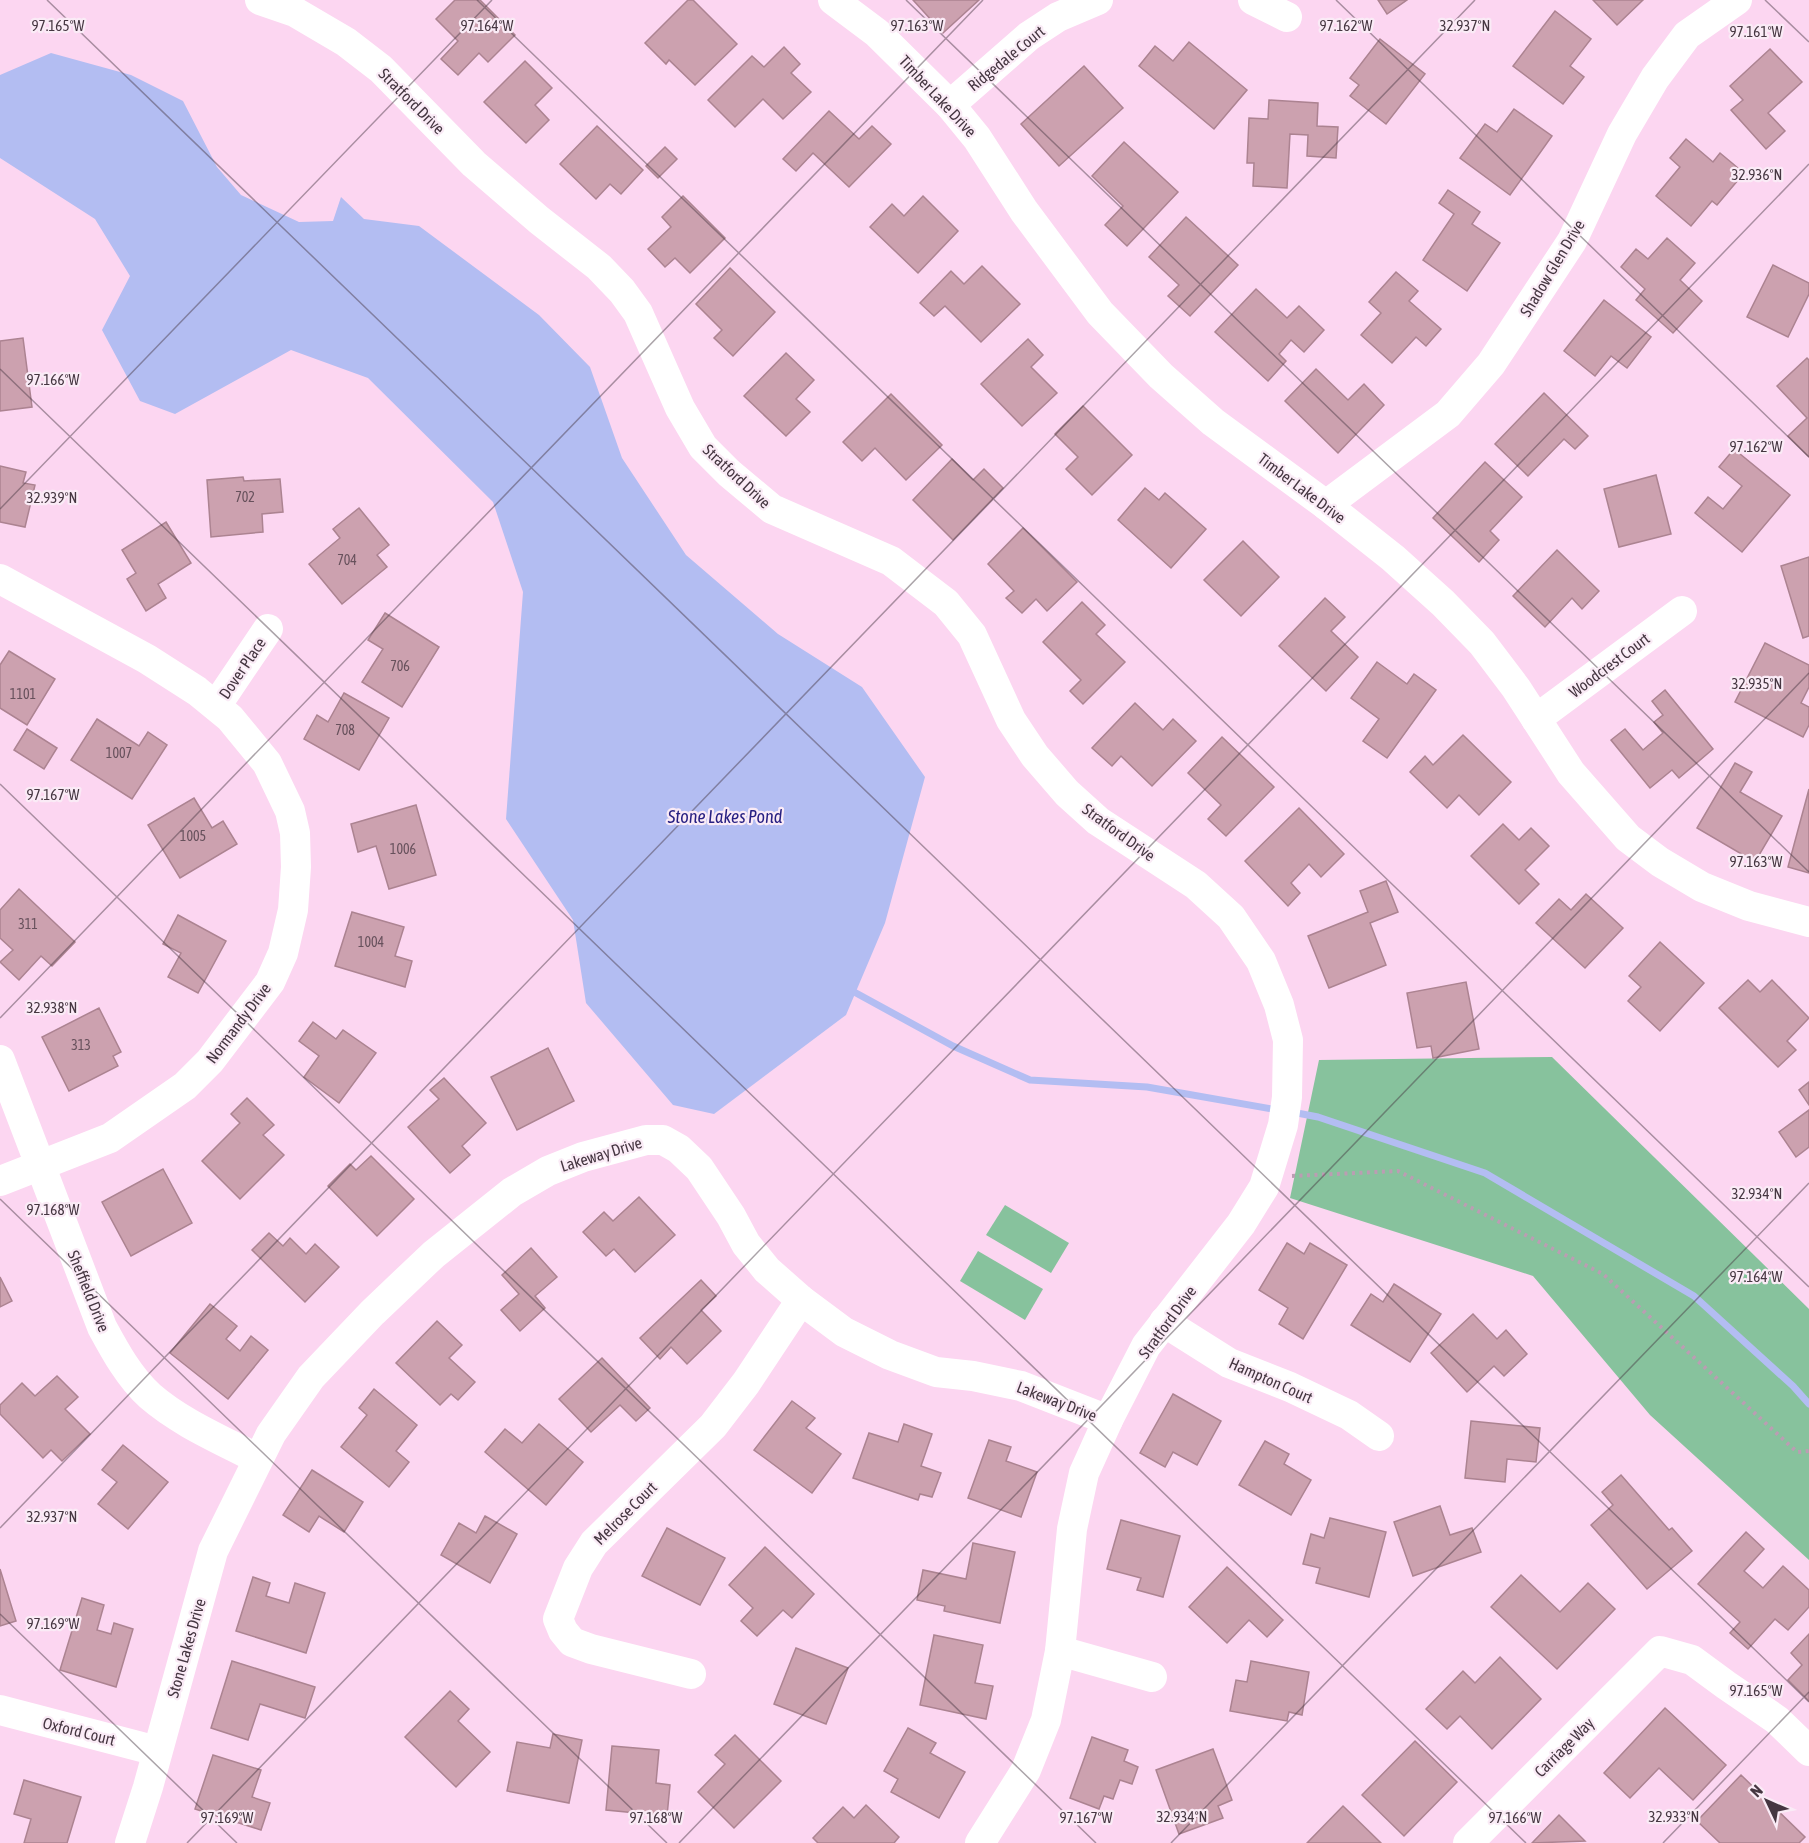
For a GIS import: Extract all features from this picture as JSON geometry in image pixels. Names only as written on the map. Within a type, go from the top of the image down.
[{"type":"street","name":"Stratford Drive","points":[[260,0],[295,12],[346,42],[381,69],[474,164],[607,275],[638,313],[680,408],[703,447],[729,473],[772,509],[891,561],[946,603],[972,635],[1011,720],[1035,756],[1067,793],[1098,821],[1196,885],[1231,917],[1261,961],[1279,1005],[1288,1040],[1285,1111],[1268,1177],[1241,1224],[1146,1346],[1084,1473],[1072,1529],[1060,1651],[1046,1720],[1026,1770],[980,1843]]},
{"type":"street","name":"Timber Lake Drive","points":[[833,0],[877,33],[950,105],[977,138],[1024,211],[1100,313],[1161,376],[1213,422],[1326,505],[1393,558],[1443,603],[1482,643],[1516,688],[1578,781],[1628,838],[1660,862],[1702,887],[1749,906],[1809,922]]},
{"type":"street","name":"Ridgedale Court","points":[[950,105],[1029,36],[1058,17],[1098,0]]},
{"type":"street","points":[[1253,0],[1287,17]]},
{"type":"street","name":"Shadow Glen Drive","points":[[1326,505],[1449,414],[1491,364],[1572,241],[1622,134],[1656,78],[1688,34],[1737,0]]},
{"type":"street","name":"Normandy Drive","points":[[0,579],[147,659],[197,691],[230,718],[267,763],[290,811],[295,833],[296,867],[293,910],[283,953],[270,982],[210,1061],[185,1086],[110,1138],[0,1181]]},
{"type":"street","name":"Woodcrest Court","points":[[1536,720],[1682,611]]},
{"type":"street","name":"Dover Place","points":[[216,706],[268,629]]},
{"type":"street","name":"Sheffield Drive","points":[[0,1060],[102,1327],[123,1365],[149,1395],[190,1423],[258,1459]]},
{"type":"street","name":"Lakeway Drive","points":[[258,1459],[271,1434],[311,1377],[373,1312],[433,1255],[512,1192],[548,1171],[583,1157],[646,1140],[663,1140],[680,1149],[699,1168],[731,1216],[746,1244],[767,1270],[801,1300],[844,1332],[890,1355],[936,1372],[973,1376],[1021,1386],[1108,1420]]},
{"type":"street","name":"Melrose Court","points":[[691,1674],[591,1649],[573,1642],[563,1631],[558,1619],[578,1568],[594,1543],[713,1426],[746,1383],[801,1300]]},
{"type":"street","name":"Hampton Court","points":[[1164,1322],[1229,1363],[1290,1387],[1348,1415],[1379,1436]]},
{"type":"street","name":"Stone Lakes Drive","points":[[130,1843],[213,1551],[258,1459]]},
{"type":"street","points":[[1060,1651],[1152,1677]]},
{"type":"street","name":"Carriage Way","points":[[1468,1843],[1660,1651],[1692,1660],[1777,1720],[1809,1751]]},
{"type":"street","name":"Oxford Court","points":[[0,1710],[157,1751]]},
{"type":"path","points":[[1268,1177],[1398,1171],[1603,1274],[1797,1452],[1809,1451]]},
{"type":"green space","points":[[1552,1057],[1809,1309],[1809,1560],[1650,1415],[1533,1276],[1290,1198],[1319,1060]]},
{"type":"green space","points":[[1005,1205],[1069,1243],[1051,1273],[986,1235]]},
{"type":"green space","points":[[978,1251],[1043,1289],[1025,1320],[960,1281]]},
{"type":"water","name":"Stone Lakes Pond","points":[[51,53],[131,75],[183,101],[217,167],[241,195],[299,222],[333,221],[341,197],[364,219],[419,226],[539,315],[590,367],[622,458],[686,555],[778,634],[862,687],[925,777],[885,923],[846,1015],[714,1114],[673,1105],[586,1003],[573,920],[506,819],[523,592],[493,502],[368,378],[291,350],[175,414],[140,401],[102,330],[130,276],[95,219],[0,158],[0,75]]},
{"type":"building","points":[[455,0],[480,0],[515,35],[488,62],[479,53],[458,75],[441,59],[458,41],[436,19]]},
{"type":"building","points":[[688,0],[693,0],[737,44],[695,85],[669,60],[666,64],[645,43]]},
{"type":"building","points":[[913,0],[979,0],[943,33]]},
{"type":"building","points":[[1378,0],[1407,0],[1387,14]]},
{"type":"building","points":[[1593,0],[1643,0],[1617,25]]},
{"type":"building","points":[[1555,11],[1591,39],[1570,66],[1584,77],[1563,104],[1513,66]]},
{"type":"building","points":[[1380,39],[1425,74],[1386,124],[1350,96],[1359,85],[1350,78]]},
{"type":"building","points":[[1189,42],[1247,90],[1214,129],[1139,66],[1155,46],[1173,61]]},
{"type":"building","points":[[784,47],[800,64],[791,73],[811,92],[783,119],[763,99],[735,127],[708,100],[752,56],[764,67]]},
{"type":"building","points":[[1770,49],[1802,82],[1768,113],[1785,131],[1766,149],[1731,110],[1743,100],[1730,86]]},
{"type":"building","points":[[525,61],[552,88],[535,105],[549,120],[526,143],[484,102]]},
{"type":"building","points":[[1084,66],[1123,108],[1059,166],[1021,124]]},
{"type":"building","points":[[1269,100],[1318,103],[1317,126],[1338,127],[1336,158],[1307,156],[1308,135],[1290,134],[1287,188],[1253,186],[1254,163],[1247,163],[1249,118],[1268,119]]},
{"type":"building","points":[[1514,109],[1552,136],[1510,195],[1460,158],[1485,124],[1497,132]]},
{"type":"building","points":[[829,111],[859,139],[872,126],[891,144],[849,187],[813,153],[796,171],[783,159]]},
{"type":"building","points":[[597,126],[643,170],[621,194],[610,184],[596,199],[560,164]]},
{"type":"building","points":[[1686,139],[1713,162],[1720,153],[1744,173],[1717,205],[1712,201],[1691,226],[1656,196],[1680,167],[1670,158]]},
{"type":"building","points":[[1124,142],[1178,192],[1127,246],[1105,225],[1123,206],[1092,176]]},
{"type":"building","points":[[665,147],[677,159],[658,178],[646,166]]},
{"type":"building","points":[[1448,190],[1480,212],[1472,224],[1500,243],[1467,291],[1423,260],[1454,214],[1439,203]]},
{"type":"building","points":[[683,196],[725,238],[690,273],[675,258],[665,267],[648,249],[671,227],[662,217]]},
{"type":"building","points":[[923,196],[958,231],[918,273],[870,227],[892,204],[904,216]]},
{"type":"building","points":[[1186,217],[1238,265],[1190,316],[1168,296],[1179,285],[1149,257]]},
{"type":"building","points":[[1667,238],[1695,263],[1680,280],[1702,301],[1673,333],[1636,300],[1645,289],[1621,267],[1636,249],[1648,259]]},
{"type":"building","points":[[1773,265],[1809,283],[1809,294],[1788,337],[1747,317]]},
{"type":"building","points":[[982,266],[1020,304],[981,342],[945,306],[934,316],[920,303],[951,271],[964,284]]},
{"type":"building","points":[[730,268],[775,312],[733,356],[714,338],[722,330],[696,304]]},
{"type":"building","points":[[1396,272],[1418,291],[1409,301],[1441,329],[1426,346],[1416,337],[1392,363],[1361,335],[1381,313],[1369,302]]},
{"type":"building","points":[[1256,289],[1287,318],[1299,306],[1324,330],[1304,352],[1291,340],[1279,354],[1286,361],[1268,381],[1215,332]]},
{"type":"building","points":[[1604,300],[1651,337],[1627,368],[1611,356],[1595,376],[1564,351]]},
{"type":"building","points":[[23,338],[32,407],[0,411],[0,341]]},
{"type":"building","points":[[1028,339],[1043,355],[1031,367],[1057,393],[1022,426],[981,384]]},
{"type":"building","points":[[786,353],[814,380],[796,399],[810,412],[786,436],[744,396]]},
{"type":"building","points":[[1807,358],[1809,360],[1809,457],[1788,436],[1807,418],[1777,386]]},
{"type":"building","points":[[1316,369],[1348,400],[1364,384],[1384,405],[1338,453],[1285,401]]},
{"type":"building","points":[[1544,393],[1588,436],[1575,449],[1564,439],[1528,476],[1495,444]]},
{"type":"building","points":[[891,394],[942,445],[906,480],[875,448],[862,461],[843,442]]},
{"type":"building","points":[[1083,406],[1132,455],[1092,495],[1066,469],[1078,457],[1055,434]]},
{"type":"building","points":[[1734,449],[1790,495],[1742,552],[1695,513],[1708,497],[1723,509],[1742,486],[1719,467]]},
{"type":"building","points":[[952,459],[973,480],[984,469],[1003,488],[953,540],[913,500]]},
{"type":"building","points":[[1485,462],[1522,497],[1490,531],[1499,540],[1479,562],[1433,518]]},
{"type":"building","points":[[0,466],[26,472],[23,483],[35,485],[25,527],[0,522]]},
{"type":"building","points":[[1656,475],[1671,534],[1619,547],[1604,489]]},
{"type":"building","points":[[243,477],[244,481],[280,479],[283,512],[262,514],[263,532],[211,537],[207,480]]},
{"type":"building","points":[[1145,488],[1159,500],[1165,493],[1206,529],[1171,568],[1118,520]]},
{"type":"building","points":[[359,508],[389,545],[377,555],[387,567],[342,604],[309,564],[340,538],[333,529]]},
{"type":"building","points":[[166,522],[191,563],[158,584],[166,598],[146,611],[127,579],[136,573],[122,550]]},
{"type":"building","points":[[1023,528],[1077,582],[1047,611],[1036,599],[1022,613],[1006,598],[1014,591],[988,564]]},
{"type":"building","points":[[1243,541],[1279,577],[1241,616],[1204,580]]},
{"type":"building","points":[[1557,550],[1599,591],[1582,609],[1572,598],[1545,627],[1513,596]]},
{"type":"building","points":[[1809,557],[1809,636],[1803,638],[1781,566]]},
{"type":"building","points":[[1325,598],[1345,617],[1331,631],[1358,657],[1326,691],[1279,646]]},
{"type":"building","points":[[1082,602],[1105,625],[1096,634],[1125,662],[1083,704],[1070,691],[1081,680],[1043,642]]},
{"type":"building","points":[[385,613],[439,647],[402,707],[362,682],[383,649],[368,640]]},
{"type":"building","points":[[1765,643],[1809,665],[1809,687],[1801,703],[1809,707],[1809,725],[1803,737],[1735,702]]},
{"type":"building","points":[[9,651],[55,679],[27,725],[0,708],[0,665]]},
{"type":"building","points":[[1377,662],[1407,684],[1414,674],[1436,690],[1387,758],[1363,741],[1379,719],[1351,698]]},
{"type":"building","points":[[1665,690],[1713,749],[1679,778],[1672,770],[1650,788],[1611,740],[1625,729],[1643,750],[1663,733],[1654,722],[1663,715],[1652,701]]},
{"type":"building","points":[[344,693],[389,718],[359,770],[304,739],[317,715],[328,722]]},
{"type":"building","points":[[1135,703],[1163,730],[1173,719],[1196,741],[1152,786],[1121,756],[1112,766],[1092,748]]},
{"type":"building","points":[[97,719],[139,746],[148,732],[167,745],[132,799],[71,760]]},
{"type":"building","points":[[27,729],[57,748],[44,769],[14,750]]},
{"type":"building","points":[[1463,735],[1511,782],[1479,815],[1459,795],[1447,808],[1410,772],[1425,756],[1433,765]]},
{"type":"building","points":[[1222,737],[1274,787],[1226,836],[1208,819],[1221,805],[1188,773]]},
{"type":"building","points":[[1735,763],[1752,772],[1740,792],[1782,816],[1755,862],[1697,828]]},
{"type":"building","points":[[1809,789],[1809,873],[1788,867]]},
{"type":"building","points":[[194,798],[212,828],[223,821],[237,844],[180,878],[148,825]]},
{"type":"building","points":[[416,805],[436,875],[389,889],[376,846],[358,852],[351,824]]},
{"type":"building","points":[[1299,808],[1344,854],[1321,877],[1309,864],[1291,883],[1300,893],[1288,906],[1245,861]]},
{"type":"building","points":[[1503,824],[1519,840],[1531,828],[1549,846],[1525,870],[1539,884],[1519,904],[1471,856]]},
{"type":"building","points":[[1386,881],[1398,912],[1370,923],[1386,965],[1329,988],[1308,936],[1368,912],[1360,891]]},
{"type":"building","points":[[19,889],[75,942],[52,966],[41,956],[19,980],[0,962],[13,950],[0,938],[0,910]]},
{"type":"building","points":[[1586,894],[1623,928],[1585,968],[1536,923],[1559,899],[1571,910]]},
{"type":"building","points":[[352,912],[404,927],[395,956],[412,961],[405,987],[335,966]]},
{"type":"building","points":[[178,915],[226,941],[198,993],[168,977],[181,953],[163,944]]},
{"type":"building","points":[[1660,942],[1704,983],[1660,1031],[1628,1001],[1641,987],[1629,976]]},
{"type":"building","points":[[1748,980],[1760,992],[1772,980],[1809,1018],[1787,1041],[1796,1050],[1778,1067],[1719,1008]]},
{"type":"building","points":[[1466,982],[1479,1049],[1433,1058],[1431,1046],[1417,1048],[1407,993]]},
{"type":"building","points":[[99,1008],[121,1052],[113,1056],[118,1066],[69,1091],[42,1037]]},
{"type":"building","points":[[313,1022],[336,1039],[343,1030],[376,1053],[339,1103],[304,1077],[319,1056],[299,1041]]},
{"type":"building","points":[[548,1048],[574,1101],[517,1130],[491,1077]]},
{"type":"building","points":[[444,1078],[486,1123],[462,1146],[470,1155],[450,1173],[408,1127],[439,1099],[430,1090]]},
{"type":"building","points":[[1809,1082],[1809,1105],[1799,1090]]},
{"type":"building","points":[[247,1098],[274,1125],[263,1135],[284,1155],[240,1199],[202,1161],[240,1123],[231,1114]]},
{"type":"building","points":[[1809,1110],[1809,1147],[1796,1157],[1779,1132]]},
{"type":"building","points":[[371,1156],[414,1199],[377,1236],[328,1186],[350,1164],[356,1170]]},
{"type":"building","points":[[163,1169],[192,1223],[131,1256],[102,1202]]},
{"type":"building","points":[[639,1197],[675,1235],[635,1272],[614,1249],[606,1256],[583,1232],[604,1212],[613,1221]]},
{"type":"building","points":[[269,1233],[283,1246],[290,1238],[306,1254],[315,1244],[339,1267],[305,1302],[252,1250]]},
{"type":"building","points":[[1287,1243],[1304,1254],[1310,1243],[1347,1265],[1303,1339],[1279,1324],[1288,1308],[1259,1290]]},
{"type":"building","points":[[531,1248],[557,1277],[535,1296],[545,1308],[520,1331],[501,1310],[519,1294],[502,1275]]},
{"type":"building","points":[[0,1277],[12,1301],[0,1307]]},
{"type":"building","points":[[701,1280],[716,1296],[701,1310],[721,1331],[687,1364],[671,1347],[660,1359],[640,1338]]},
{"type":"building","points":[[1394,1284],[1441,1314],[1410,1362],[1351,1325],[1371,1294],[1383,1302]]},
{"type":"building","points":[[210,1304],[237,1326],[226,1339],[240,1351],[251,1336],[268,1350],[228,1399],[170,1353]]},
{"type":"building","points":[[1473,1314],[1497,1339],[1506,1330],[1527,1354],[1504,1376],[1494,1366],[1467,1392],[1431,1353]]},
{"type":"building","points":[[437,1321],[462,1345],[449,1358],[475,1382],[458,1400],[451,1394],[440,1405],[396,1363]]},
{"type":"building","points":[[602,1358],[650,1408],[636,1421],[620,1405],[591,1432],[559,1399]]},
{"type":"building","points":[[57,1376],[78,1397],[65,1409],[90,1434],[62,1461],[51,1450],[43,1458],[0,1414],[0,1405],[22,1383],[35,1396]]},
{"type":"building","points":[[374,1389],[417,1425],[396,1451],[409,1462],[389,1487],[341,1447],[367,1415],[359,1408]]},
{"type":"building","points":[[1173,1394],[1221,1421],[1197,1465],[1173,1452],[1165,1467],[1140,1453]]},
{"type":"building","points":[[792,1401],[815,1418],[806,1428],[841,1454],[812,1493],[754,1450]]},
{"type":"building","points":[[1471,1421],[1540,1428],[1536,1462],[1507,1459],[1505,1482],[1465,1478]]},
{"type":"building","points":[[539,1424],[583,1462],[546,1505],[485,1452],[505,1429],[522,1443]]},
{"type":"building","points":[[904,1424],[932,1434],[921,1466],[941,1473],[932,1497],[920,1494],[918,1500],[853,1478],[869,1433],[898,1442]]},
{"type":"building","points":[[989,1440],[1011,1447],[1006,1461],[1037,1472],[1021,1517],[968,1498]]},
{"type":"building","points":[[1265,1441],[1289,1454],[1284,1464],[1311,1480],[1291,1515],[1239,1485]]},
{"type":"building","points":[[123,1445],[168,1482],[128,1529],[98,1504],[117,1482],[102,1470]]},
{"type":"building","points":[[312,1470],[363,1502],[344,1532],[319,1516],[309,1532],[283,1515]]},
{"type":"building","points":[[1621,1475],[1669,1530],[1672,1528],[1692,1551],[1647,1589],[1591,1525],[1613,1505],[1602,1492]]},
{"type":"building","points":[[1440,1506],[1450,1535],[1472,1528],[1481,1552],[1413,1576],[1394,1522]]},
{"type":"building","points":[[485,1516],[517,1534],[490,1583],[441,1555],[459,1523],[476,1533]]},
{"type":"building","points":[[1330,1518],[1386,1532],[1369,1597],[1316,1583],[1320,1568],[1303,1564],[1311,1534],[1324,1538]]},
{"type":"building","points":[[1121,1520],[1180,1536],[1163,1597],[1137,1590],[1141,1578],[1107,1569]]},
{"type":"building","points":[[667,1528],[725,1558],[700,1605],[642,1576]]},
{"type":"building","points":[[1746,1532],[1764,1549],[1744,1571],[1763,1588],[1783,1566],[1809,1590],[1809,1607],[1788,1630],[1775,1619],[1748,1649],[1730,1633],[1740,1622],[1698,1584]]},
{"type":"building","points":[[973,1543],[1015,1552],[1000,1623],[944,1611],[945,1606],[917,1600],[923,1570],[966,1579]]},
{"type":"building","points":[[765,1547],[814,1594],[792,1618],[783,1610],[757,1636],[741,1621],[753,1608],[729,1585]]},
{"type":"building","points":[[1227,1567],[1283,1620],[1267,1637],[1249,1620],[1227,1643],[1189,1607]]},
{"type":"building","points":[[0,1569],[16,1621],[0,1626]]},
{"type":"building","points":[[1521,1575],[1560,1612],[1588,1583],[1615,1609],[1557,1669],[1491,1607]]},
{"type":"building","points":[[253,1577],[270,1583],[266,1596],[289,1603],[295,1583],[325,1593],[306,1653],[236,1631]]},
{"type":"building","points":[[82,1598],[104,1605],[97,1630],[111,1634],[114,1623],[133,1629],[116,1687],[60,1670]]},
{"type":"building","points":[[1809,1634],[1809,1701],[1788,1680],[1802,1665],[1791,1653]]},
{"type":"building","points":[[934,1635],[983,1645],[975,1683],[993,1686],[986,1719],[920,1705]]},
{"type":"building","points":[[796,1648],[848,1668],[826,1724],[774,1704]]},
{"type":"building","points":[[1500,1657],[1541,1699],[1492,1749],[1460,1716],[1447,1729],[1426,1709],[1463,1671],[1475,1683]]},
{"type":"building","points":[[232,1661],[315,1687],[305,1718],[260,1704],[248,1740],[211,1728]]},
{"type":"building","points":[[1251,1661],[1309,1672],[1302,1715],[1289,1712],[1287,1721],[1230,1711],[1236,1680],[1247,1682]]},
{"type":"building","points":[[450,1691],[469,1709],[458,1721],[490,1752],[456,1787],[405,1737]]},
{"type":"building","points":[[1665,1708],[1726,1765],[1693,1800],[1659,1768],[1630,1798],[1604,1773]]},
{"type":"building","points":[[908,1728],[936,1743],[930,1753],[965,1772],[939,1818],[891,1792],[898,1779],[884,1771]]},
{"type":"building","points":[[553,1734],[582,1740],[569,1803],[507,1791],[517,1742],[550,1748]]},
{"type":"building","points":[[735,1735],[781,1781],[734,1828],[698,1792],[725,1764],[715,1755]]},
{"type":"building","points":[[1092,1737],[1128,1750],[1124,1761],[1138,1767],[1132,1784],[1120,1780],[1113,1799],[1104,1796],[1099,1809],[1070,1798]]},
{"type":"building","points":[[1415,1741],[1457,1782],[1404,1836],[1362,1795]]},
{"type":"building","points":[[612,1746],[659,1750],[656,1783],[670,1785],[667,1816],[606,1810]]},
{"type":"building","points":[[1213,1749],[1232,1800],[1218,1806],[1223,1818],[1179,1834],[1156,1770]]},
{"type":"building","points":[[213,1755],[261,1770],[252,1797],[270,1803],[261,1830],[195,1809]]},
{"type":"building","points":[[1741,1775],[1805,1837],[1799,1843],[1720,1843],[1697,1821]]},
{"type":"building","points":[[24,1780],[81,1797],[67,1843],[24,1843],[31,1819],[14,1814]]},
{"type":"building","points":[[866,1805],[899,1837],[894,1843],[818,1843],[813,1838],[843,1807],[854,1818]]},
{"type":"building","points":[[1343,1806],[1381,1843],[1307,1843]]},
{"type":"building","points":[[1559,1815],[1585,1841],[1532,1843]]},
{"type":"waterway","points":[[856,993],[953,1046],[1030,1080],[1147,1087],[1278,1110]]},
{"type":"waterway","points":[[1292,1112],[1318,1117],[1485,1173],[1694,1296],[1793,1386],[1809,1404]]}]
